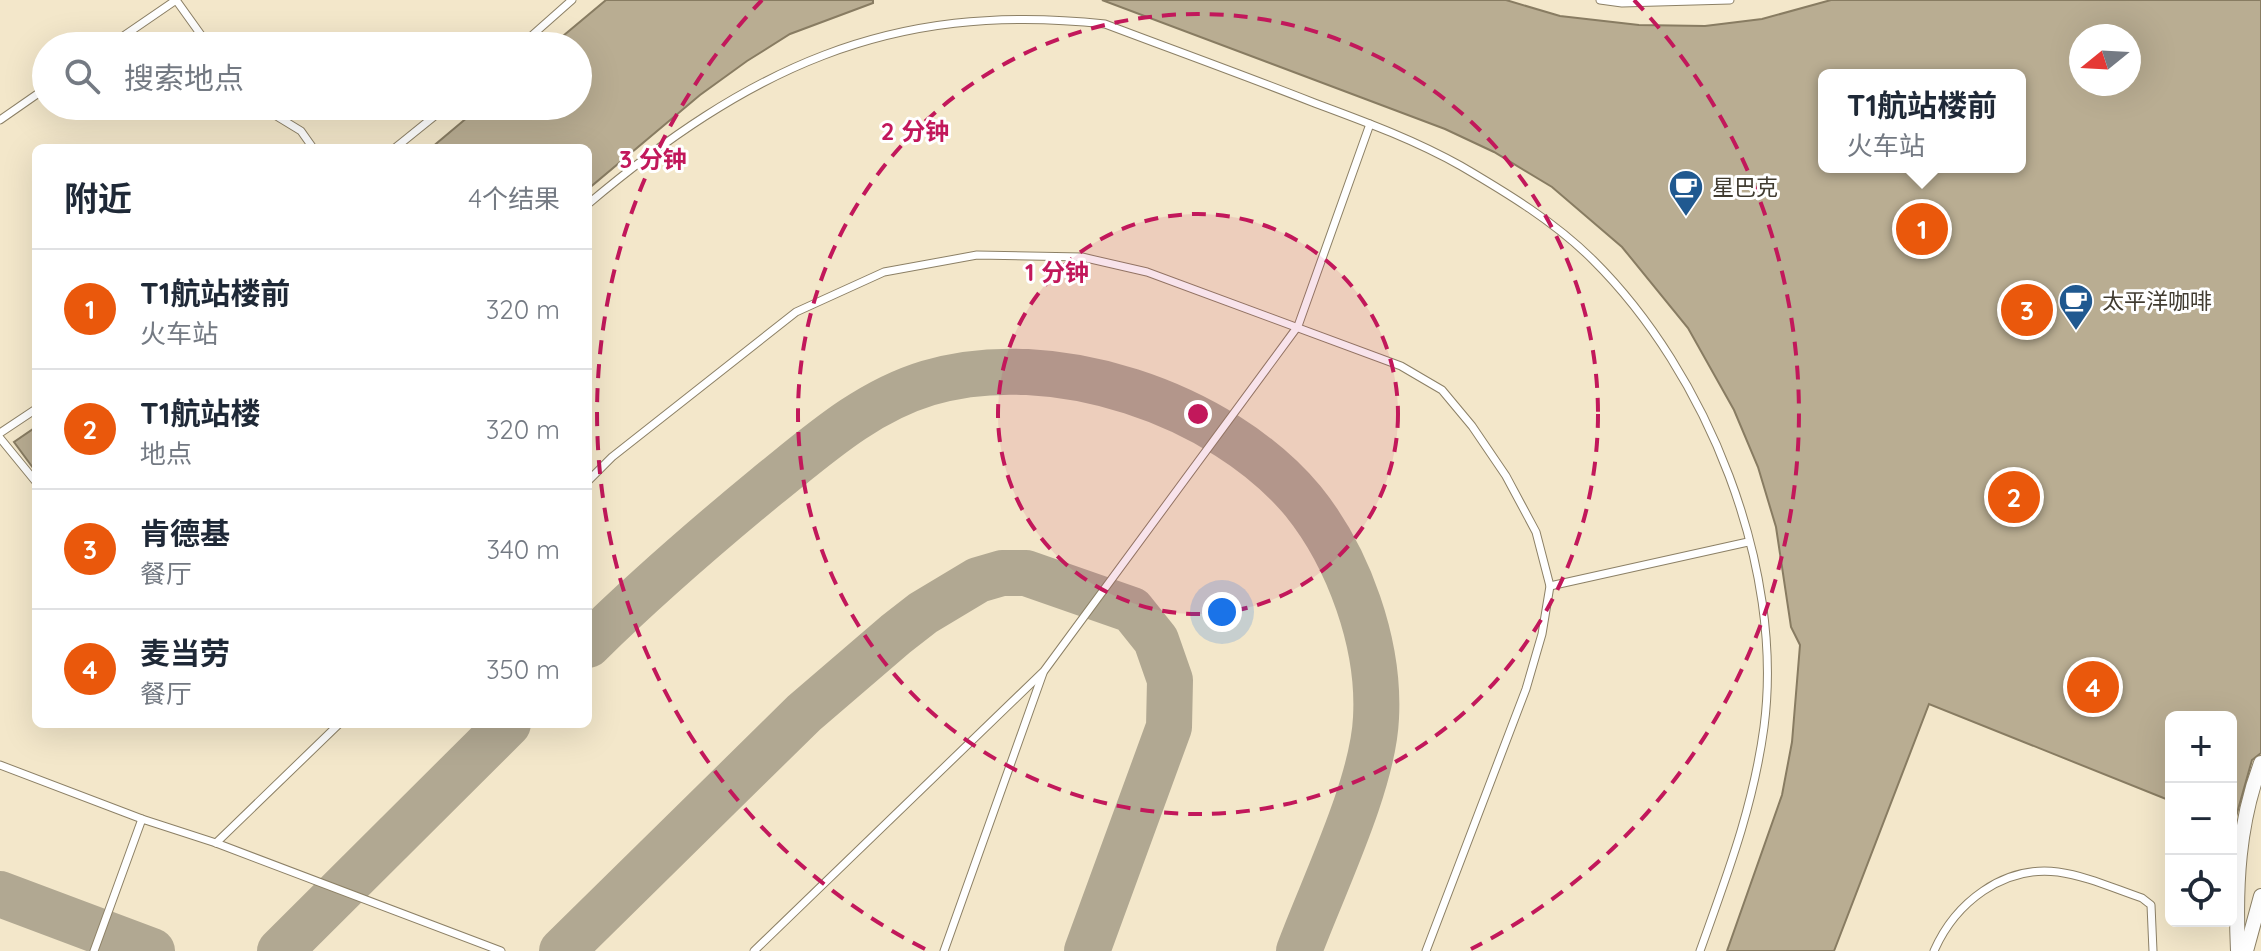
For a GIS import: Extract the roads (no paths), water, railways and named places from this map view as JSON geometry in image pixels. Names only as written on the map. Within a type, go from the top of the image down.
[{"type":"street","points":[[2238,951],[2237,873],[2242,830],[2261,763]]},
{"type":"street","points":[[2246,951],[2261,896]]},
{"type":"lane","points":[[129,32],[176,0],[199,32]]},
{"type":"lane","points":[[536,32],[572,0]]},
{"type":"lane","points":[[1600,0],[1622,3],[1730,0]]},
{"type":"lane","points":[[1055,11],[1105,24],[1370,124],[1416,143],[1508,195],[1593,260],[1673,362],[1734,488],[1748,542],[1768,650],[1764,726],[1747,823],[1700,951]]},
{"type":"lane","points":[[592,201],[705,111],[766,70]]},
{"type":"lane","points":[[0,120],[32,98]]},
{"type":"lane","points":[[283,120],[301,131],[310,144]]},
{"type":"lane","points":[[400,144],[430,120]]},
{"type":"lane","points":[[754,951],[1044,671],[1298,326],[1370,124]]},
{"type":"lane","points":[[592,477],[612,457],[796,312],[884,272],[977,255],[1082,257],[1147,272],[1401,366],[1442,390],[1472,426],[1514,490],[1536,532],[1550,586],[1542,634],[1526,689],[1426,951]]},
{"type":"lane","points":[[32,412],[0,436],[32,477]]},
{"type":"lane","points":[[1550,586],[1748,542]]},
{"type":"lane","points":[[944,951],[1044,671]]},
{"type":"lane","points":[[216,843],[335,728]]},
{"type":"lane","points":[[0,765],[501,951]]},
{"type":"lane","points":[[94,951],[142,819]]},
{"type":"lane","points":[[1934,951],[1953,917],[1982,892],[2017,876],[2055,872],[2142,898],[2151,905],[2153,951]]},
{"type":"place","name":"星巴克","points":[[1686,218]]},
{"type":"place","name":"T1航站楼前","points":[[1922,229]]},
{"type":"place","name":"肯德基","points":[[2027,310]]},
{"type":"place","name":"太平洋咖啡","points":[[2076,332]]},
{"type":"place","name":"T1航站楼","points":[[2014,497]]},
{"type":"place","name":"麦当劳","points":[[2093,687]]}]
